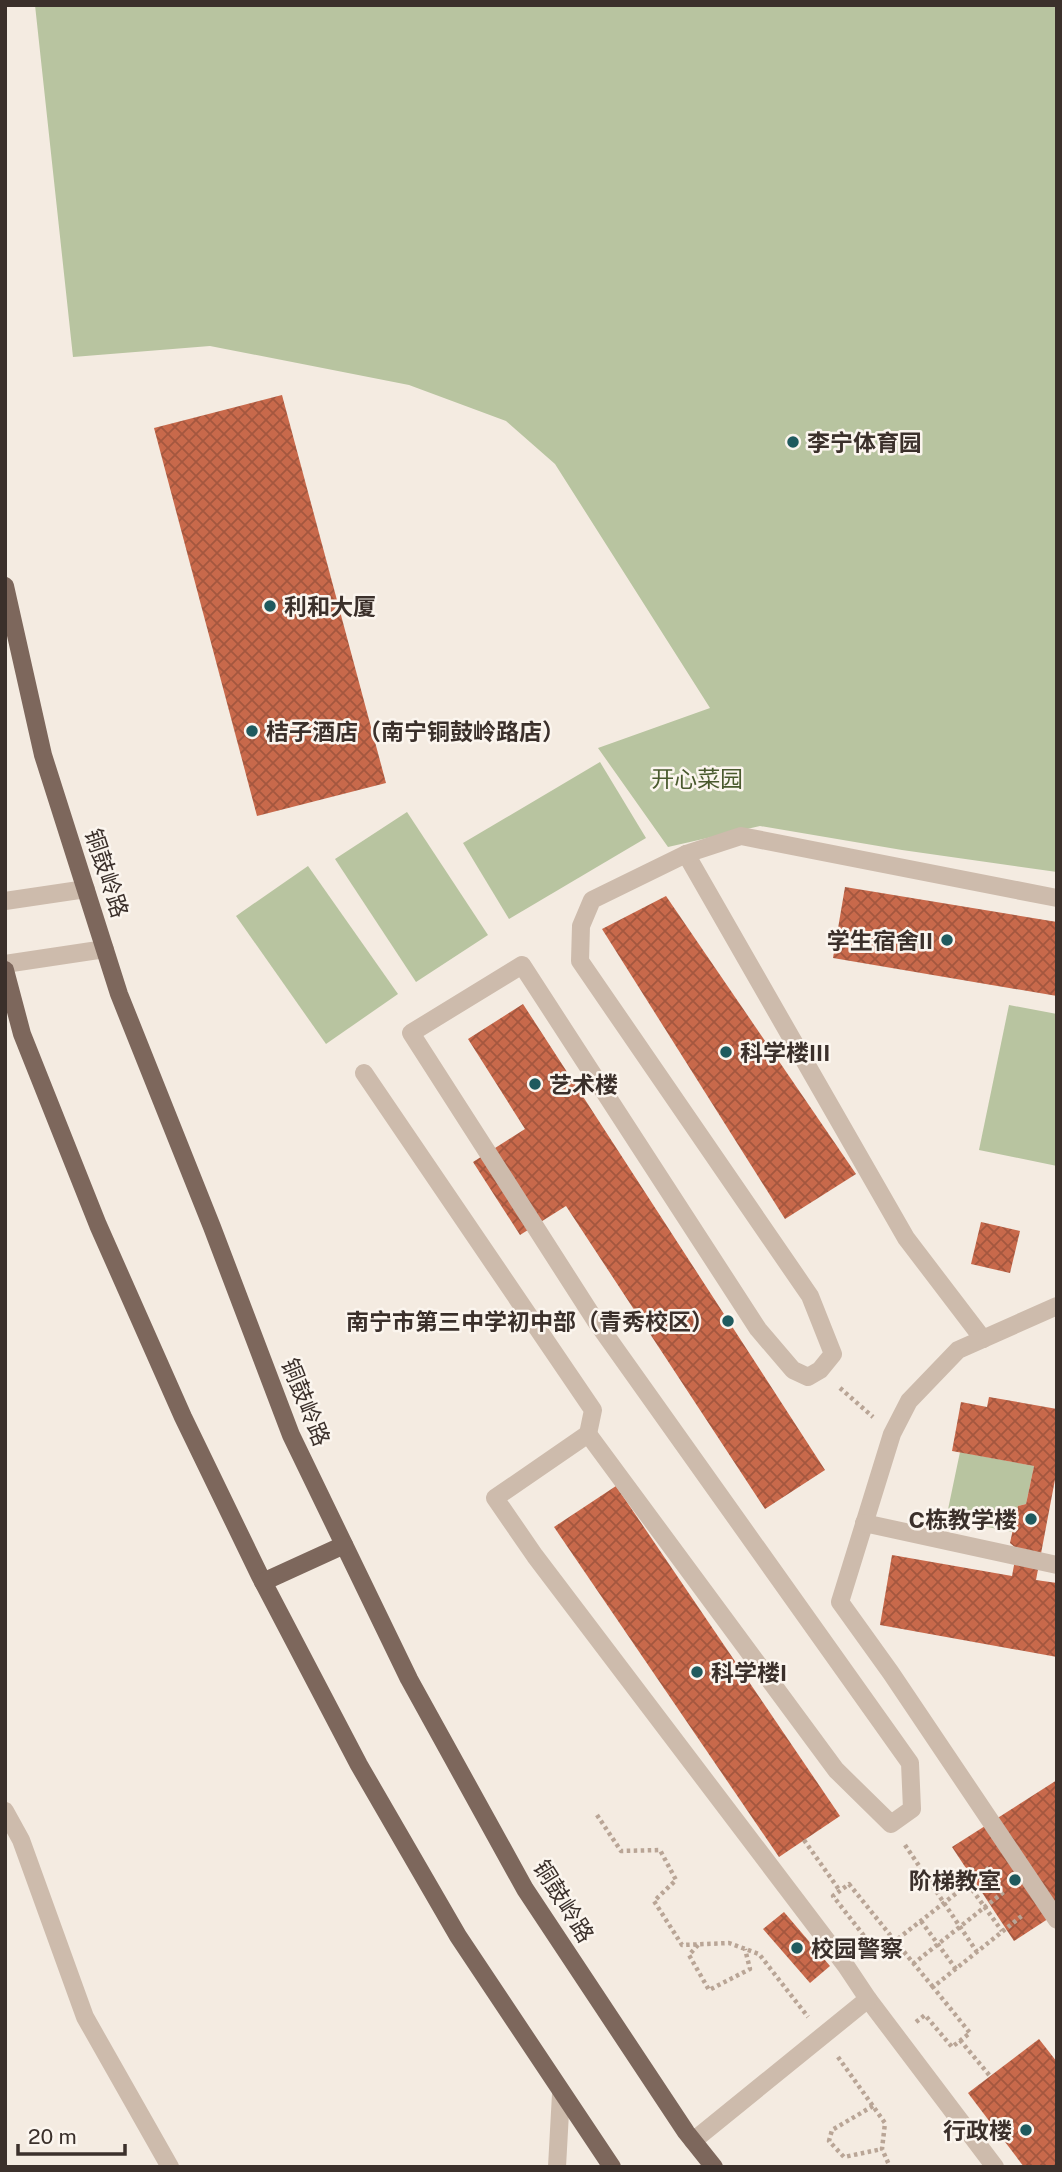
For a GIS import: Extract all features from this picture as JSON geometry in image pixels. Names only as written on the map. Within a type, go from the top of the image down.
[{"type":"main road","name":"铜鼓岭路","points":[[5,586],[43,755],[119,994],[217,1240],[290,1435],[409,1679],[525,1889],[693,2141],[714,2167]]},
{"type":"main road","points":[[5,970],[22,1034],[98,1225],[183,1417],[263,1582],[359,1765],[439,1902],[561,2094],[612,2167]]},
{"type":"main road","points":[[263,1582],[344,1545]]},
{"type":"street","points":[[588,1434],[836,1770],[891,1824],[912,1809],[910,1763],[595,1320],[411,1033],[522,965],[758,1329],[793,1370],[808,1377],[820,1370],[833,1354],[810,1296],[580,961],[581,926],[592,900],[687,854],[741,836],[1057,898]]},
{"type":"street","points":[[687,854],[906,1238],[983,1339]]},
{"type":"street","points":[[5,901],[86,889]]},
{"type":"street","points":[[5,964],[105,950]]},
{"type":"street","points":[[364,1073],[593,1410],[588,1434],[495,1498],[535,1556],[995,2167]]},
{"type":"street","points":[[1057,1306],[958,1350],[909,1401],[892,1434],[840,1602],[891,1673],[1057,1920]]},
{"type":"street","points":[[864,1523],[1057,1564]]},
{"type":"street","points":[[5,1811],[21,1840],[85,2017],[170,2167]]},
{"type":"street","points":[[693,2141],[868,1999]]},
{"type":"street","points":[[556,2167],[561,2094]]},
{"type":"path","points":[[820,1370],[892,1434]]},
{"type":"path","points":[[597,1815],[621,1851],[660,1850],[676,1880],[654,1901],[682,1945],[729,1942],[759,1954],[885,2123],[882,2148],[890,2167]]},
{"type":"path","points":[[891,1824],[977,1952]]},
{"type":"path","points":[[804,1840],[840,1891]]},
{"type":"path","points":[[895,1941],[1010,1851]]},
{"type":"path","points":[[913,1965],[1026,1874]]},
{"type":"path","points":[[846,1966],[872,1946],[833,1896],[849,1884],[970,2033],[952,2047],[925,2015],[895,2036]]},
{"type":"path","points":[[968,1884],[1002,1931]]},
{"type":"path","points":[[933,1987],[1043,1899]]},
{"type":"path","points":[[920,1921],[956,1969]]},
{"type":"path","points":[[698,1944],[690,1955],[709,1990],[750,1969],[745,1949]]},
{"type":"path","points":[[960,2040],[990,2076]]},
{"type":"path","points":[[873,2106],[832,2130],[829,2141],[844,2157],[882,2148]]},
{"type":"green space","name":"李宁体育园","points":[[35,5],[1057,5],[1057,872],[760,826],[668,847],[598,748],[710,708],[555,464],[506,421],[409,385],[210,346],[73,357]]},
{"type":"green space","points":[[600,762],[646,838],[509,919],[463,843]]},
{"type":"green space","points":[[407,812],[488,935],[416,982],[335,859]]},
{"type":"green space","points":[[308,866],[398,994],[326,1044],[236,916]]},
{"type":"green space","points":[[1009,1005],[1057,1014],[1057,1166],[979,1150]]},
{"type":"green space","points":[[960,1452],[1034,1466],[1026,1504],[1018,1506],[1013,1532],[946,1519]]},
{"type":"building","name":"利和大厦","points":[[282,395],[386,783],[257,816],[154,428]]},
{"type":"building","name":"学生宿舍II","points":[[845,887],[1057,922],[1057,996],[833,958]]},
{"type":"building","name":"科学楼III","points":[[666,896],[856,1174],[785,1219],[602,929]]},
{"type":"building","points":[[523,1004],[825,1470],[765,1509],[566,1206],[520,1235],[473,1162],[525,1129],[468,1039]]},
{"type":"building","points":[[981,1222],[1020,1231],[1010,1273],[971,1264]]},
{"type":"building","name":"C栋教学楼","points":[[989,1397],[1057,1409],[1057,1469],[1036,1580],[1057,1583],[1057,1657],[880,1625],[892,1555],[1012,1576],[1017,1549],[1010,1543],[1018,1506],[1026,1504],[1034,1466],[952,1451],[961,1402],[987,1407]]},
{"type":"building","name":"科学楼I","points":[[616,1486],[840,1816],[779,1857],[554,1527]]},
{"type":"building","name":"阶梯教室","points":[[1057,1780],[1057,1913],[1014,1941],[952,1847]]},
{"type":"building","name":"校园警察","points":[[784,1912],[830,1966],[810,1983],[763,1929]]},
{"type":"building","name":"行政楼","points":[[1039,2039],[1057,2062],[1057,2167],[1024,2167],[968,2093]]},
{"type":"place","name":"李宁体育园","points":[[793,442]]},
{"type":"place","name":"利和大厦","points":[[270,606]]},
{"type":"place","name":"桔子酒店（南宁铜鼓岭路店）","points":[[252,731]]},
{"type":"place","name":"学生宿舍II","points":[[947,940]]},
{"type":"place","name":"科学楼III","points":[[726,1052]]},
{"type":"place","name":"艺术楼","points":[[535,1084]]},
{"type":"place","name":"南宁市第三中学初中部（青秀校区）","points":[[728,1321]]},
{"type":"place","name":"C栋教学楼","points":[[1031,1519]]},
{"type":"place","name":"科学楼I","points":[[697,1672]]},
{"type":"place","name":"阶梯教室","points":[[1015,1880]]},
{"type":"place","name":"校园警察","points":[[797,1948]]},
{"type":"place","name":"行政楼","points":[[1026,2130]]},
{"type":"park label","name":"开心菜园","points":[[697,778]]}]
